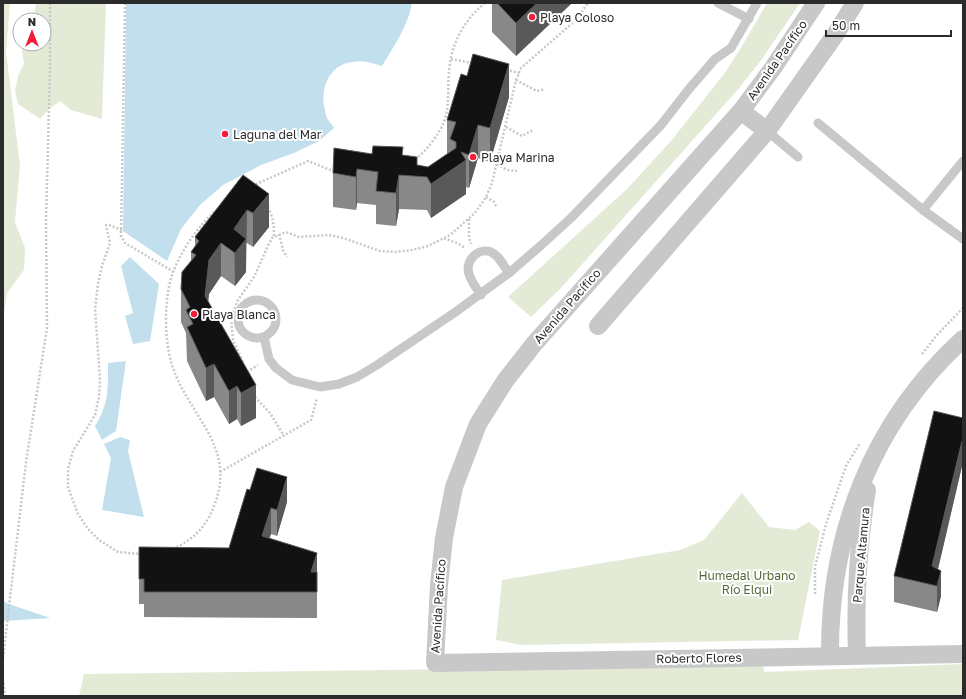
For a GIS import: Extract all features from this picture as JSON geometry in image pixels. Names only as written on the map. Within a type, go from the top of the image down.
[{"type":"street","name":"Avenida Pacífico","points":[[435,663],[439,584],[444,538],[454,486],[478,424],[505,381],[534,344],[741,111],[773,68],[816,3]]},
{"type":"street","points":[[598,326],[767,131],[820,58],[855,3]]},
{"type":"street","points":[[741,111],[767,131]]},
{"type":"street","name":"Parque Altamura","points":[[830,656],[831,605],[839,556],[853,504],[874,456],[906,404],[937,364],[963,339]]},
{"type":"street","name":"Parque Altamura","points":[[857,655],[856,616],[858,561],[865,505],[874,456]]},
{"type":"street","name":"Roberto Flores","points":[[435,663],[963,654]]},
{"type":"lane","points":[[718,3],[749,18]]},
{"type":"lane","points":[[264,337],[269,359],[276,368],[292,380],[320,386],[339,384],[357,377],[481,295],[509,273],[571,218],[661,125],[715,59],[731,48],[757,3]]},
{"type":"lane","points":[[818,123],[923,210],[963,239]]},
{"type":"lane","points":[[767,131],[798,157]]},
{"type":"lane","points":[[923,210],[963,161]]},
{"type":"lane","points":[[481,295],[472,282],[467,269],[470,259],[480,251],[491,252],[498,258],[509,273]]},
{"type":"lane","points":[[252,301],[264,302],[270,306],[276,317],[273,329],[264,337],[257,338],[245,334],[234,318],[242,307],[252,301]]},
{"type":"path","points":[[3,658],[26,462],[47,328],[46,221],[50,70],[50,3]]},
{"type":"path","points":[[125,3],[121,236],[125,242],[174,272]]},
{"type":"path","points":[[410,162],[428,148],[445,123],[449,101],[451,60],[455,45],[464,26],[485,3]]},
{"type":"path","points":[[247,372],[233,340],[234,318],[238,300],[254,277],[267,248],[274,237],[286,232],[300,237],[329,235],[343,238],[380,251],[395,252],[428,246],[450,235],[475,214],[486,197],[492,183],[497,164],[516,80],[522,68],[576,20],[588,3]]},
{"type":"path","points":[[451,60],[474,64]]},
{"type":"path","points":[[504,70],[520,72]]},
{"type":"path","points":[[516,80],[537,91],[545,89]]},
{"type":"path","points":[[506,127],[522,136],[533,130]]},
{"type":"path","points":[[249,188],[308,161],[340,173]]},
{"type":"path","points":[[497,164],[508,170],[517,171]]},
{"type":"path","points":[[255,184],[259,190]]},
{"type":"path","points":[[486,197],[494,202],[496,206]]},
{"type":"path","points":[[265,202],[272,215],[274,237]]},
{"type":"path","points":[[169,550],[184,542],[201,529],[206,523],[216,502],[219,489],[220,472],[217,452],[212,438],[191,404],[172,365],[166,322],[167,301],[174,272],[181,254],[211,214],[221,206]]},
{"type":"path","points":[[469,219],[469,238],[475,255]]},
{"type":"path","points":[[122,230],[109,224],[106,225],[110,243],[98,284],[95,309],[100,379],[99,397],[95,415],[73,450],[68,469],[68,487],[78,514],[88,529],[99,540],[118,552],[146,554]]},
{"type":"path","points":[[279,234],[283,250],[287,257]]},
{"type":"path","points":[[444,238],[459,244],[475,255]]},
{"type":"path","points":[[244,373],[269,359]]},
{"type":"path","points":[[220,472],[311,420],[320,386]]},
{"type":"path","points":[[250,392],[270,413],[284,436]]},
{"type":"path","points":[[3,679],[5,696]]},
{"type":"green space","points":[[3,3],[10,3],[6,52],[20,165],[15,222],[25,248],[24,270],[7,293],[3,321]]},
{"type":"green space","points":[[36,3],[106,3],[102,119],[71,110],[60,101],[49,109],[40,119],[18,104],[15,91],[18,76],[24,64],[22,52],[52,52],[52,12],[35,12]]},
{"type":"green space","points":[[767,3],[800,3],[762,59],[740,87],[561,288],[531,317],[508,297],[627,189],[671,141],[724,74]]},
{"type":"green space","name":"Humedal Urbano Río Elqui","points":[[742,493],[769,527],[795,530],[809,522],[820,531],[798,640],[521,645],[496,640],[502,580],[680,550],[704,540]]},
{"type":"green space","points":[[963,664],[963,696],[79,696],[84,674],[763,665],[764,672]]},
{"type":"water","name":"Laguna del Mar","points":[[126,3],[412,3],[404,28],[382,66],[356,61],[338,67],[329,78],[323,98],[328,120],[334,128],[319,141],[294,153],[261,165],[223,185],[200,205],[181,229],[167,261],[123,231]]},
{"type":"water","points":[[130,257],[159,284],[150,341],[133,344],[125,316],[133,313],[121,266]]},
{"type":"water","points":[[126,361],[116,431],[102,440],[95,426],[103,411],[107,396],[108,363]]},
{"type":"water","points":[[120,437],[130,440],[128,451],[144,517],[102,510],[111,458],[104,444]]},
{"type":"water","points":[[3,601],[9,604],[50,618],[3,621]]},
{"type":"building","points":[[497,3],[537,3],[516,23]]},
{"type":"building","points":[[473,54],[509,64],[490,128],[478,125],[469,155],[461,152],[466,160],[431,184],[427,177],[399,175],[396,193],[376,191],[378,172],[357,169],[356,177],[333,173],[334,148],[372,154],[373,146],[403,147],[402,155],[417,157],[417,165],[428,167],[456,148],[456,142],[450,139],[456,122],[447,120],[461,74],[467,76]]},
{"type":"building","points":[[243,175],[269,194],[253,213],[247,210],[234,229],[246,239],[235,253],[221,243],[209,260],[205,296],[256,385],[241,393],[237,386],[229,391],[214,364],[206,368],[187,327],[193,324],[186,310],[190,307],[181,289],[182,272],[196,255],[191,252],[199,241],[195,237]]},
{"type":"building","points":[[934,411],[963,418],[963,441],[932,566],[941,571],[937,586],[894,576]]},
{"type":"building","points":[[257,468],[287,477],[277,510],[271,508],[262,536],[317,553],[311,572],[317,572],[317,592],[144,592],[144,579],[139,579],[139,547],[229,548],[247,489],[250,490]]},
{"type":"place","name":"Playa Coloso","points":[[532,17]]},
{"type":"place","name":"Laguna del Mar","points":[[225,134]]},
{"type":"place","name":"Playa Marina","points":[[473,157]]},
{"type":"place","name":"Playa Blanca","points":[[194,314]]}]
